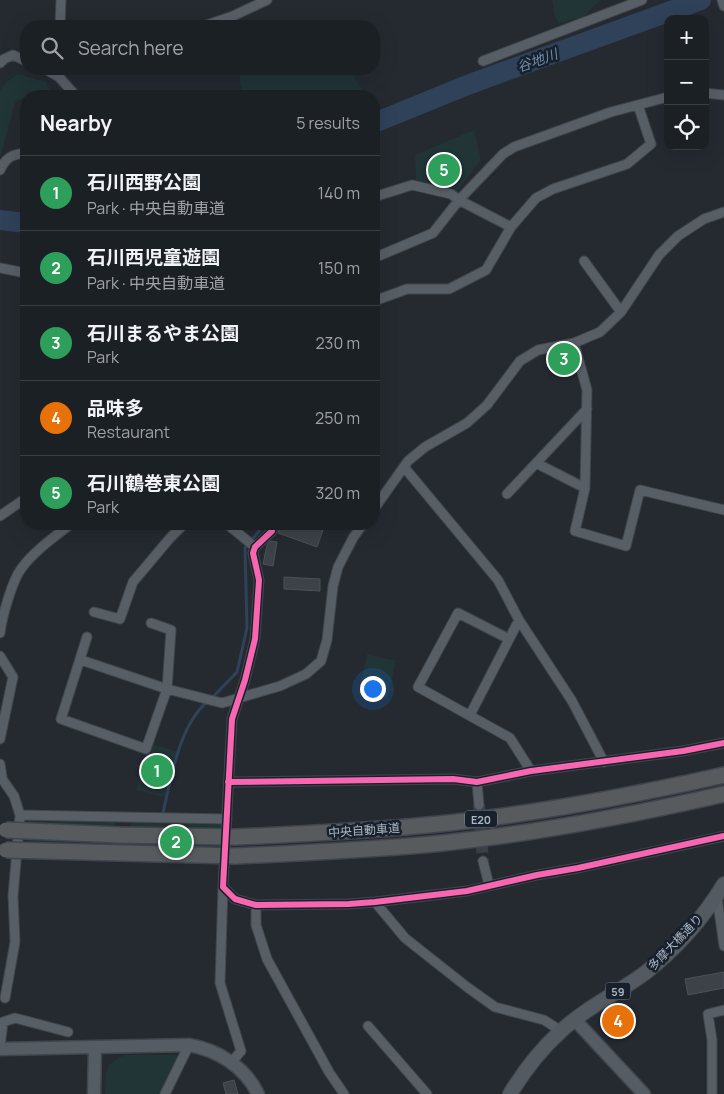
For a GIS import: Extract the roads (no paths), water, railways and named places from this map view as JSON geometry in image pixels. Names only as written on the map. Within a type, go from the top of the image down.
[{"type":"highway","name":"中央自動車道","points":[[3,830],[120,835],[235,836],[351,832],[440,824],[537,812],[640,794],[724,775]]},
{"type":"highway","name":"中央自動車道","points":[[3,850],[235,856],[348,851],[444,843],[540,830],[643,813],[724,794]]},
{"type":"main road","name":"多摩大橋通り","points":[[510,1094],[533,1060],[561,1031],[651,967],[685,935],[717,897],[724,884]]},
{"type":"street","points":[[60,20],[61,0]]},
{"type":"street","points":[[222,20],[267,0]]},
{"type":"street","points":[[482,61],[642,0]]},
{"type":"street","points":[[722,0],[724,6]]},
{"type":"street","points":[[0,62],[13,55],[20,58]]},
{"type":"street","points":[[60,75],[72,90]]},
{"type":"street","points":[[709,93],[724,95]]},
{"type":"street","points":[[380,255],[433,233],[459,200],[503,154],[514,147],[611,112],[664,98]]},
{"type":"street","points":[[380,299],[407,289],[449,289],[486,270],[511,227],[536,198],[553,189],[627,164],[651,144],[638,105]]},
{"type":"street","points":[[0,170],[3,163],[14,154],[20,154]]},
{"type":"street","points":[[380,195],[412,185],[451,194],[511,227]]},
{"type":"street","points":[[380,501],[408,461],[425,447],[467,424],[487,405],[520,361],[538,350],[574,343],[600,332],[620,312],[659,255],[678,236],[704,218],[724,212]]},
{"type":"street","points":[[584,260],[620,312]]},
{"type":"street","points":[[0,268],[20,272]]},
{"type":"street","points":[[574,343],[587,390],[585,488],[575,531],[626,546],[640,490],[724,510]]},
{"type":"street","points":[[506,494],[586,409]]},
{"type":"street","points":[[536,463],[585,488]]},
{"type":"street","points":[[404,467],[498,580],[519,620],[572,701],[604,762]]},
{"type":"street","points":[[0,516],[20,502]]},
{"type":"street","points":[[0,633],[20,570],[63,530]]},
{"type":"street","points":[[94,612],[120,619],[133,582],[178,530]]},
{"type":"street","points":[[231,1063],[242,1051],[220,983],[228,782],[232,719],[255,639],[258,580],[253,546],[234,530]]},
{"type":"street","points":[[253,546],[272,530]]},
{"type":"street","points":[[81,660],[167,689],[222,703],[280,686],[306,674],[321,661],[327,640],[333,586],[338,567],[359,530]]},
{"type":"street","points":[[509,639],[458,613],[418,687],[510,738],[531,771]]},
{"type":"street","points":[[470,715],[519,620]]},
{"type":"street","points":[[88,637],[61,718],[146,748],[167,689],[171,630],[151,623]]},
{"type":"street","points":[[0,656],[13,677],[0,739]]},
{"type":"street","points":[[228,782],[453,779],[477,782],[531,771],[683,751],[724,743]]},
{"type":"street","points":[[0,764],[1,777],[14,796],[20,814],[13,896],[15,942],[5,998]]},
{"type":"street","points":[[477,782],[479,805]]},
{"type":"street","points":[[20,814],[226,820]]},
{"type":"street","points":[[223,887],[235,899],[256,905],[375,902],[467,891],[724,836]]},
{"type":"street","points":[[483,861],[489,885]]},
{"type":"street","points":[[717,897],[724,946]]},
{"type":"street","points":[[375,902],[406,938],[495,1007],[544,1020],[561,1031]]},
{"type":"street","points":[[256,905],[256,925],[267,960],[329,1072],[344,1094]]},
{"type":"street","points":[[712,1094],[712,1040],[708,1014],[724,1010]]},
{"type":"street","points":[[68,1032],[15,1018],[3,1022],[0,1048],[95,1048],[189,1045],[217,1053],[246,1075],[258,1094]]},
{"type":"street","points":[[575,1020],[644,1094]]},
{"type":"street","points":[[368,1026],[427,1094]]},
{"type":"street","points":[[165,1094],[189,1045]]},
{"type":"street","points":[[94,1094],[95,1048]]},
{"type":"waterway","name":"谷地川","points":[[380,121],[470,84],[701,0]]},
{"type":"waterway","name":"谷地川","points":[[0,220],[20,222]]},
{"type":"waterway","points":[[212,698],[237,672],[247,628],[245,548],[260,530]]},
{"type":"waterway","points":[[163,813],[173,769],[183,738],[197,712],[207,702]]},
{"type":"tunnel","points":[[479,805],[483,861]]},
{"type":"place","name":"石川鶴巻東公園","points":[[444,170]]},
{"type":"place","name":"石川まるやま公園","points":[[564,359]]},
{"type":"place","name":"石川西野公園","points":[[157,771]]},
{"type":"place","name":"石川西児童遊園","points":[[176,842]]},
{"type":"place","name":"品味多","points":[[618,1021]]}]
